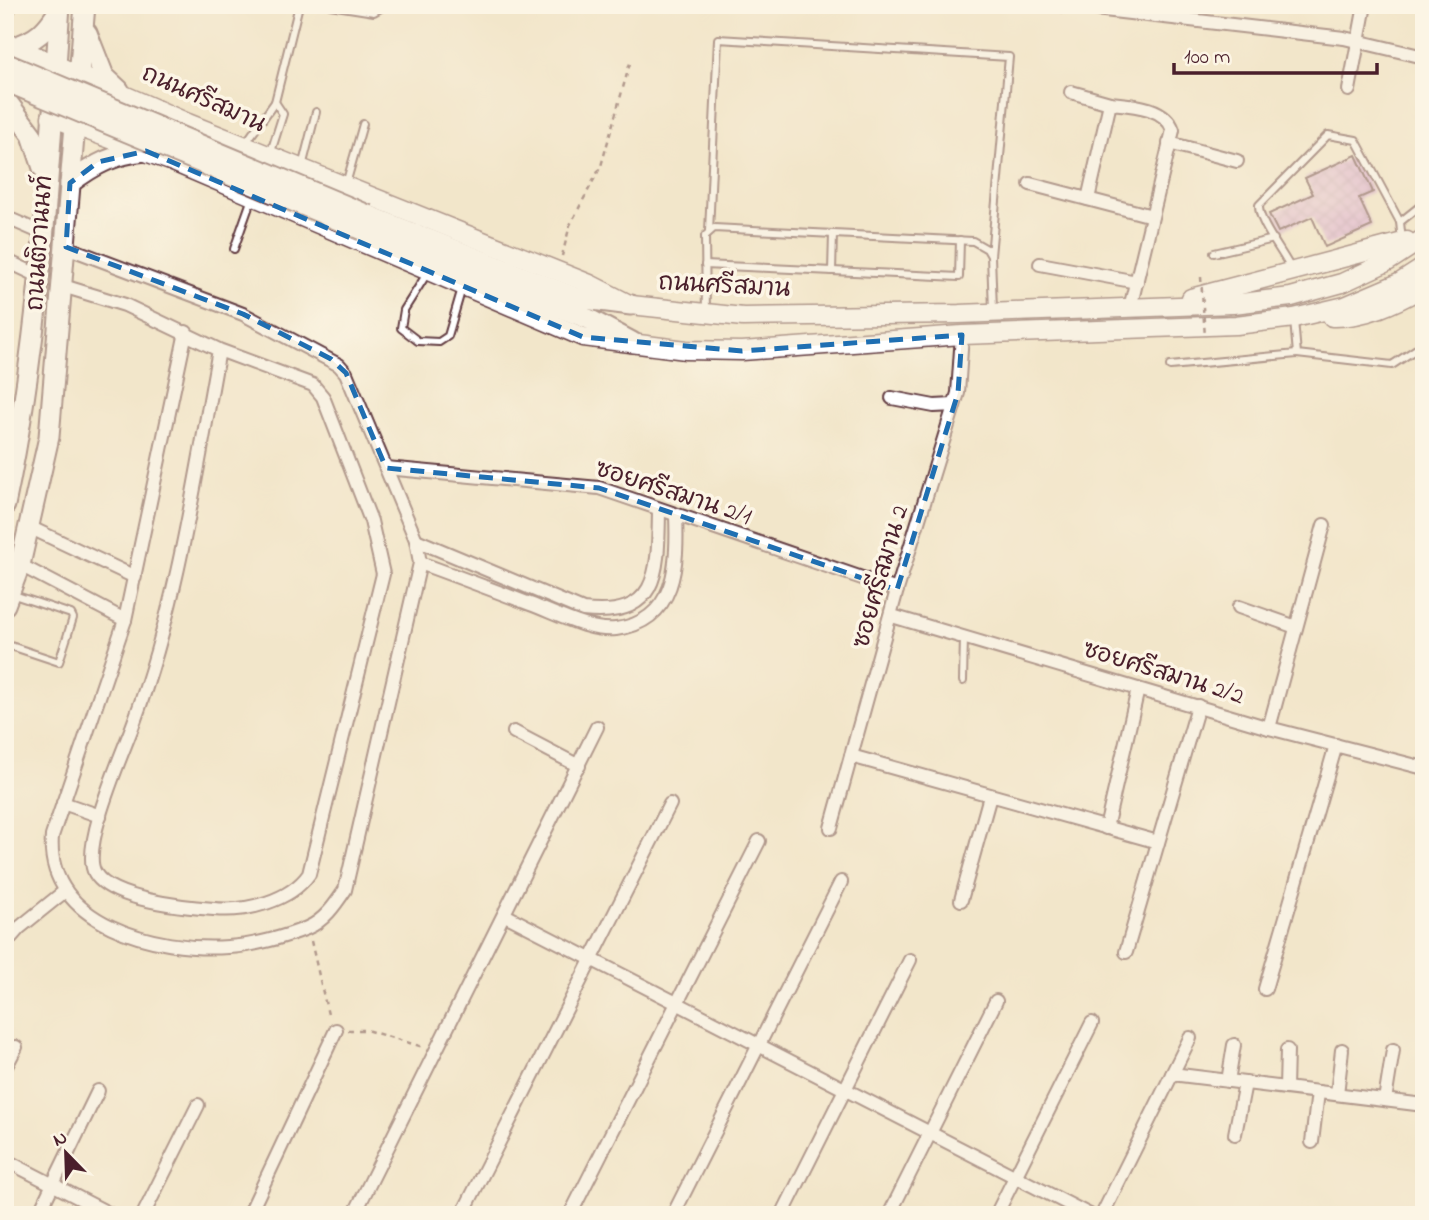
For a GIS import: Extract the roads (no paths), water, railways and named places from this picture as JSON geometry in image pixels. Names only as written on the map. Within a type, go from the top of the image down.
[{"type":"main road","points":[[8,51],[32,42],[50,25],[60,8]]},
{"type":"main road","name":"ถนนติวานนท์","points":[[5,505],[28,389],[60,8]]},
{"type":"main road","points":[[85,14],[97,63],[104,76],[119,90]]},
{"type":"main road","name":"ถนนติวานนท์","points":[[7,599],[20,565],[49,438],[85,14]]},
{"type":"main road","points":[[8,51],[56,65]]},
{"type":"main road","points":[[8,51],[365,223],[577,298],[631,305]]},
{"type":"main road","name":"ถนนศรีสมาน","points":[[56,65],[119,90],[188,123],[301,169],[346,184],[590,284],[631,305],[706,315],[743,317],[993,313],[1261,302],[1317,291],[1367,272],[1424,237]]},
{"type":"main road","points":[[5,81],[365,223],[591,320],[632,342]]},
{"type":"main road","points":[[5,98],[173,162],[583,337],[611,343],[632,342],[686,350],[742,351],[962,335],[1236,325],[1313,315],[1374,295],[1424,267]]},
{"type":"main road","points":[[5,98],[32,135],[46,179]]},
{"type":"main road","points":[[173,162],[167,153],[165,139],[168,132],[188,123]]},
{"type":"main road","points":[[70,183],[98,162],[122,153],[146,151]]},
{"type":"main road","points":[[1153,307],[1424,237]]},
{"type":"main road","points":[[1313,315],[1352,316],[1381,308],[1424,287]]},
{"type":"street","points":[[1061,5],[1357,40],[1424,57]]},
{"type":"street","points":[[1349,90],[1365,5]]},
{"type":"street","points":[[1071,92],[1110,103],[1139,107],[1162,115],[1172,130],[1130,308]]},
{"type":"street","points":[[1088,199],[1110,103]]},
{"type":"street","points":[[1169,143],[1237,161]]},
{"type":"street","points":[[1030,184],[1152,216]]},
{"type":"street","points":[[5,217],[42,233]]},
{"type":"street","points":[[66,247],[243,314],[331,359],[346,373],[416,540],[420,563],[345,891],[329,912],[308,927],[232,947],[156,942],[92,918],[65,891],[51,855],[52,836],[62,803],[125,620],[186,332]]},
{"type":"street","points":[[5,260],[39,276]]},
{"type":"street","points":[[1040,264],[1137,282]]},
{"type":"street","points":[[63,286],[125,305],[219,350],[313,385],[318,391],[370,521],[383,574],[309,874],[288,896],[227,910],[171,906],[106,886],[99,879],[90,855],[100,816],[143,699],[176,576],[219,350]]},
{"type":"street","name":"ซอยศรีสมาน 2","points":[[831,828],[892,616],[897,590],[954,405],[962,335]]},
{"type":"street","points":[[892,398],[934,406],[954,405]]},
{"type":"street","name":"ซอยศรีสมาน 2/1","points":[[386,468],[599,488],[897,590]]},
{"type":"street","points":[[416,540],[583,610],[608,613],[632,606],[644,597],[658,551],[659,510]]},
{"type":"street","points":[[420,563],[584,624],[615,629],[645,620],[662,602],[675,577],[676,516]]},
{"type":"street","points":[[1269,728],[1324,525]]},
{"type":"street","points":[[29,527],[135,577]]},
{"type":"street","points":[[20,565],[125,620]]},
{"type":"street","points":[[562,616],[568,603]]},
{"type":"street","points":[[1239,607],[1296,627]]},
{"type":"street","name":"ซอยศรีสมาน 2/2","points":[[892,616],[1269,728],[1424,768]]},
{"type":"street","points":[[1106,828],[1138,689]]},
{"type":"street","points":[[1126,952],[1198,706]]},
{"type":"street","points":[[354,1215],[597,727]]},
{"type":"street","points":[[514,732],[579,766]]},
{"type":"street","points":[[1265,989],[1336,745]]},
{"type":"street","points":[[851,756],[1158,842]]},
{"type":"street","points":[[961,900],[990,796]]},
{"type":"street","points":[[62,803],[100,816]]},
{"type":"street","points":[[462,1215],[670,804]]},
{"type":"street","points":[[570,1215],[759,841]]},
{"type":"street","points":[[673,1215],[841,883]]},
{"type":"street","points":[[5,944],[19,928],[65,891]]},
{"type":"street","points":[[505,915],[1090,1215]]},
{"type":"street","points":[[5,923],[19,928]]},
{"type":"street","points":[[782,1215],[910,960]]},
{"type":"street","points":[[889,1215],[996,1001]]},
{"type":"street","points":[[996,1215],[1093,1023]]},
{"type":"street","points":[[249,1215],[336,1030]]},
{"type":"street","points":[[1102,1215],[1191,1038]]},
{"type":"street","points":[[1228,1081],[1234,1045]]},
{"type":"street","points":[[5,1068],[16,1047]]},
{"type":"street","points":[[1286,1088],[1287,1050]]},
{"type":"street","points":[[1385,1100],[1393,1050]]},
{"type":"street","points":[[1337,1094],[1342,1051]]},
{"type":"street","points":[[1172,1074],[1424,1104]]},
{"type":"street","points":[[1235,1134],[1245,1083]]},
{"type":"street","points":[[38,1215],[97,1091]]},
{"type":"street","points":[[1312,1142],[1318,1092]]},
{"type":"street","points":[[143,1215],[198,1105]]},
{"type":"street","points":[[5,1160],[112,1215]]},
{"type":"lane","points":[[244,145],[275,102],[299,5]]},
{"type":"lane","points":[[330,5],[359,12],[374,12],[386,5]]},
{"type":"lane","points":[[709,231],[718,39],[1009,57],[990,257],[993,313]]},
{"type":"lane","points":[[270,156],[283,114],[275,102]]},
{"type":"lane","points":[[301,169],[316,112]]},
{"type":"lane","points":[[346,184],[363,124]]},
{"type":"lane","points":[[1293,273],[1282,247],[1274,239],[1260,214],[1259,205],[1328,135],[1356,140],[1400,222],[1402,243]]},
{"type":"lane","points":[[234,249],[253,196]]},
{"type":"lane","points":[[1400,222],[1424,203]]},
{"type":"lane","points":[[706,315],[705,236],[714,228],[960,240],[980,243],[990,257]]},
{"type":"lane","points":[[832,271],[833,234]]},
{"type":"lane","points":[[1214,253],[1274,239]]},
{"type":"lane","points":[[705,265],[959,277],[960,240]]},
{"type":"lane","points":[[429,271],[404,310],[401,328],[418,341],[439,342],[448,335],[462,286]]},
{"type":"lane","points":[[1294,318],[1297,354]]},
{"type":"lane","points":[[1170,366],[1297,354],[1392,365],[1424,344]]},
{"type":"lane","points":[[5,643],[57,662],[61,660],[73,618],[71,614],[7,599]]},
{"type":"lane","points":[[963,681],[964,637]]}]
